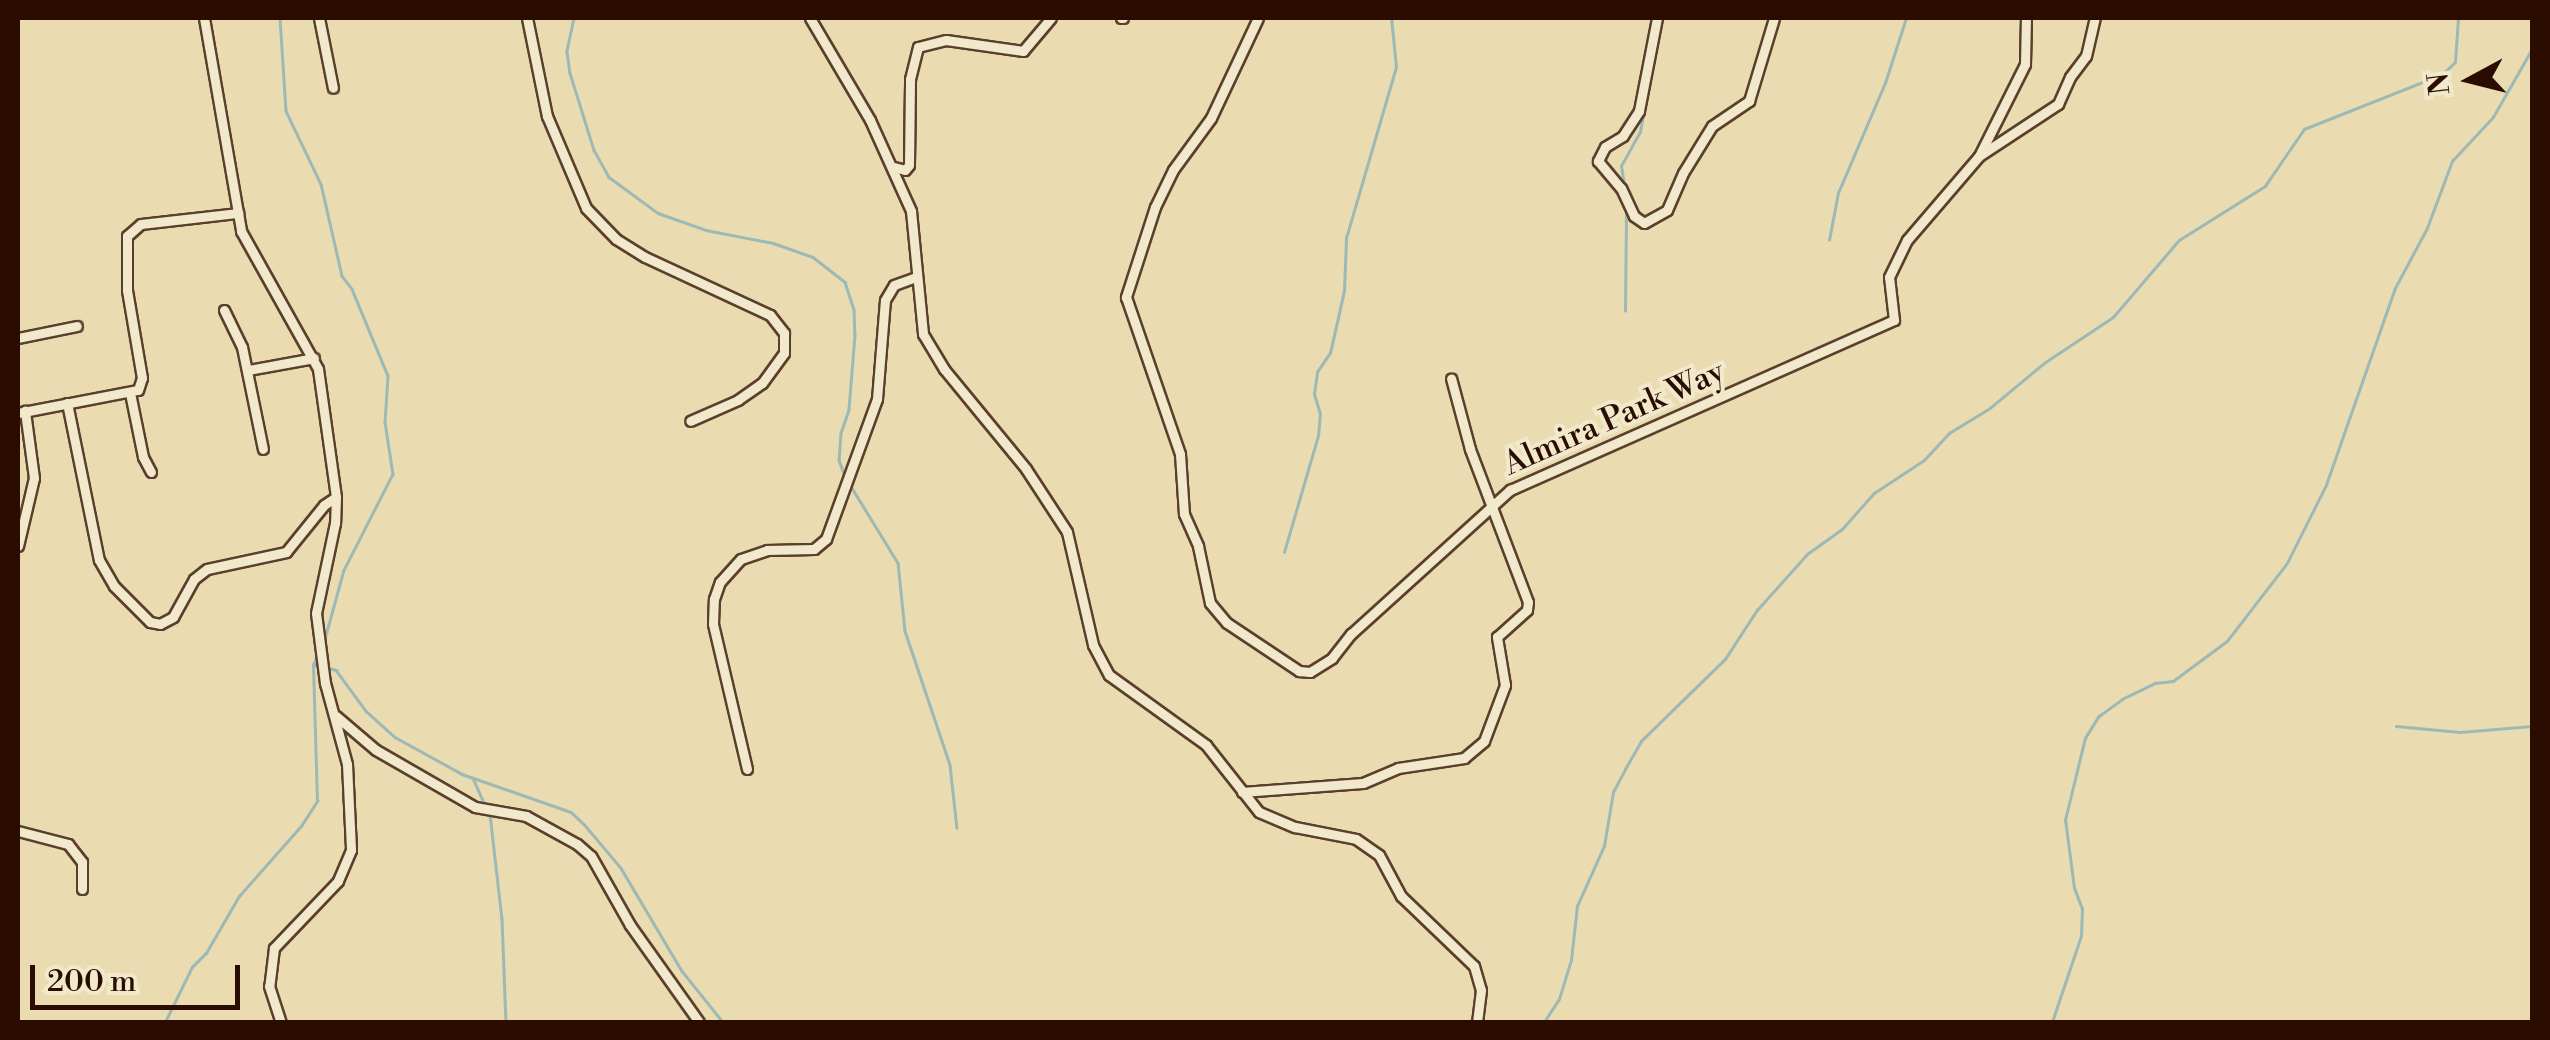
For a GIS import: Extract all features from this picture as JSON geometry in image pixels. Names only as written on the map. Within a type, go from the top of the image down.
[{"type":"street","points":[[204,18],[238,213],[249,250],[314,358],[336,497],[335,523],[316,605],[321,660],[347,764],[350,858],[338,882],[274,948],[268,986],[282,1022]]},
{"type":"street","points":[[319,18],[332,88]]},
{"type":"street","points":[[527,18],[548,116],[586,208],[616,239],[672,273],[770,315],[784,333],[784,353],[762,383],[738,400],[690,421]]},
{"type":"street","points":[[810,18],[894,167],[914,224],[923,334],[930,349],[1026,470],[1067,532],[1100,662],[1126,690],[1206,745],[1242,792],[1270,819],[1338,832],[1378,855],[1401,896],[1474,966],[1481,990],[1477,1022]]},
{"type":"street","points":[[894,167],[905,170],[910,165],[910,79],[918,47],[946,40],[1023,51],[1051,18]]},
{"type":"street","name":"Almira Park Way","points":[[1258,18],[1211,118],[1172,170],[1154,207],[1126,297],[1180,454],[1184,514],[1198,546],[1210,604],[1227,624],[1299,671],[1310,672],[1332,658],[1351,634],[1510,490],[1894,320],[1888,284],[1893,265],[1921,220],[1979,156]]},
{"type":"street","points":[[1657,18],[1639,111],[1623,136],[1605,147],[1598,158],[1600,168],[1644,223],[1667,210],[1682,173],[1712,126],[1749,101],[1774,18]]},
{"type":"street","points":[[1979,156],[2025,64],[2026,18]]},
{"type":"street","points":[[1979,156],[2058,104],[2070,77],[2086,56],[2095,18]]},
{"type":"street","points":[[18,546],[34,478],[21,412],[138,390],[142,378],[127,290],[127,236],[141,224],[238,213]]},
{"type":"street","points":[[748,769],[713,624],[714,598],[720,582],[741,559],[767,550],[814,548],[826,539],[881,380],[885,300],[894,285],[916,276]]},
{"type":"street","points":[[224,310],[238,335],[248,370],[262,448]]},
{"type":"street","points":[[18,338],[77,326]]},
{"type":"street","points":[[248,370],[314,358]]},
{"type":"street","points":[[1242,792],[1363,783],[1398,768],[1464,758],[1479,749],[1505,685],[1498,637],[1527,610],[1528,602],[1452,394],[1451,378]]},
{"type":"street","points":[[130,393],[142,457],[151,472]]},
{"type":"street","points":[[67,403],[99,560],[114,586],[150,622],[160,624],[180,610],[198,574],[286,552],[324,504],[336,497]]},
{"type":"street","points":[[334,714],[394,762],[487,809],[540,822],[591,856],[630,925],[699,1022]]},
{"type":"street","points":[[18,832],[68,844],[82,862],[82,889]]},
{"type":"waterway","points":[[280,18],[286,111],[321,184],[342,276],[352,289],[388,376],[385,422],[393,474],[344,570],[324,643]]},
{"type":"waterway","points":[[574,18],[567,52],[570,73],[594,150],[609,177],[658,213],[706,230],[773,243],[813,257],[845,282],[854,310],[855,335],[849,410],[841,433],[839,460],[845,476]]},
{"type":"waterway","points":[[1284,552],[1318,436],[1320,414],[1314,394],[1317,372],[1330,353],[1344,291],[1346,238],[1396,67],[1391,18]]},
{"type":"waterway","points":[[1654,57],[1662,18]]},
{"type":"waterway","points":[[1829,240],[1838,193],[1885,83],[1906,18]]},
{"type":"waterway","points":[[1544,1022],[1559,999],[1571,960],[1577,906],[1604,846],[1613,792],[1625,769],[1641,741],[1725,659],[1757,610],[1807,554],[1842,529],[1874,493],[1924,460],[1949,433],[1990,408],[2044,363],[2113,317],[2179,240],[2265,186],[2304,129],[2443,74],[2455,62],[2458,18]]},
{"type":"waterway","points":[[2052,1022],[2081,936],[2082,909],[2074,888],[2065,820],[2085,738],[2099,716],[2122,699],[2155,683],[2173,681],[2227,641],[2287,563],[2326,485],[2395,288],[2427,228],[2452,161],[2493,117],[2532,49]]},
{"type":"waterway","points":[[1624,185],[1621,166],[1640,132],[1646,99]]},
{"type":"waterway","points":[[1625,311],[1626,208]]},
{"type":"waterway","points":[[849,483],[898,563],[905,631],[950,765],[957,828]]},
{"type":"waterway","points":[[165,1022],[192,967],[206,953],[239,896],[301,826],[317,801],[313,665],[318,654]]},
{"type":"waterway","points":[[315,665],[336,670],[366,711],[395,737],[462,774],[571,812],[621,868],[682,971],[723,1022]]},
{"type":"waterway","points":[[2396,726],[2460,732],[2532,726]]},
{"type":"waterway","points":[[473,778],[486,807]]},
{"type":"waterway","points":[[490,814],[502,919],[506,1022]]}]
